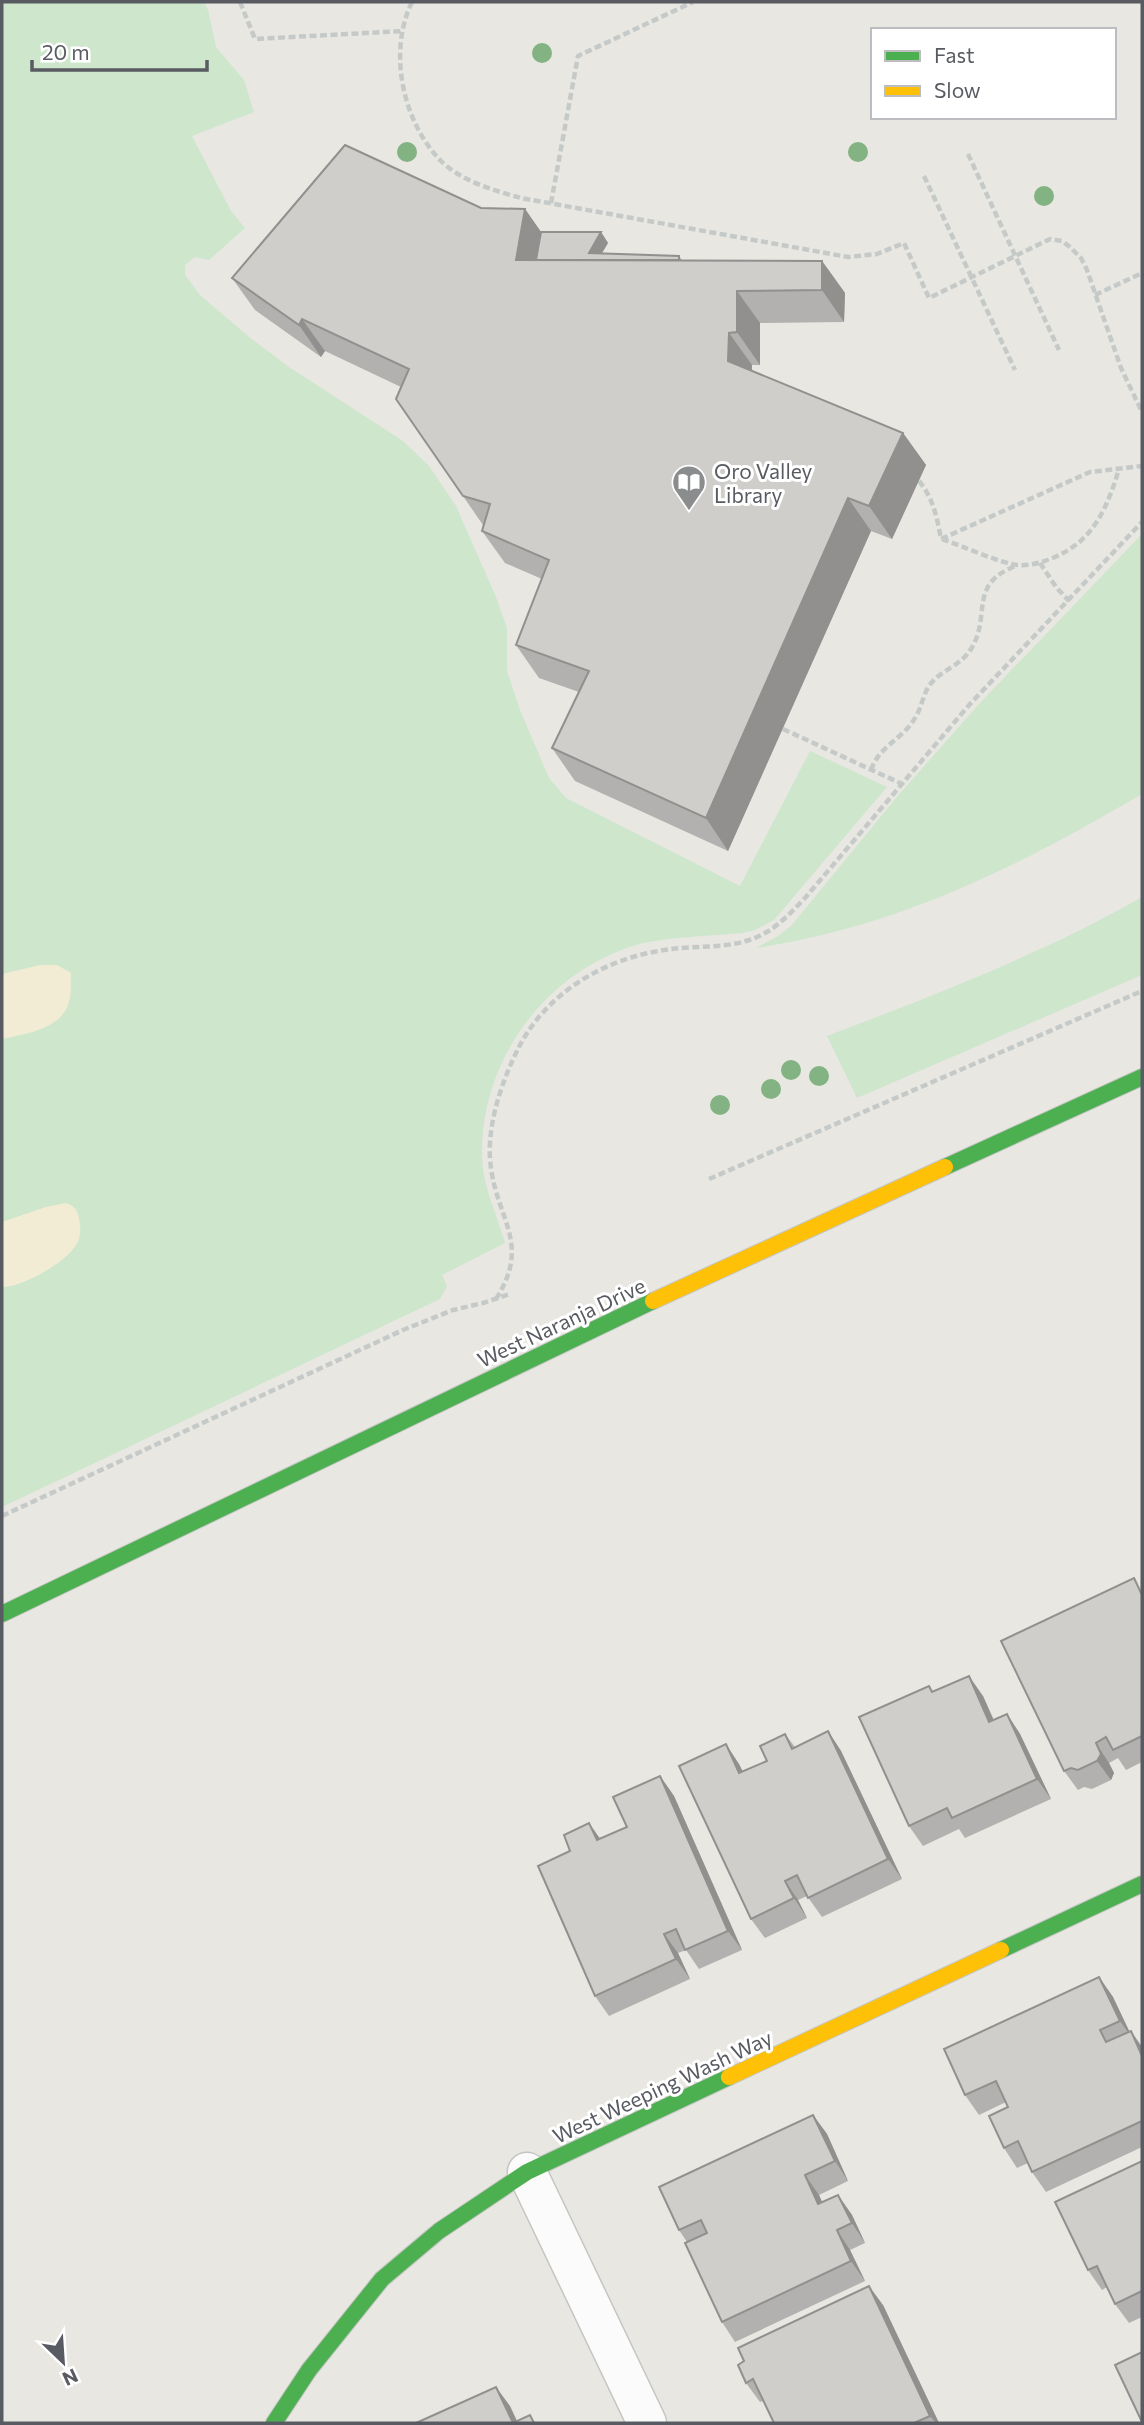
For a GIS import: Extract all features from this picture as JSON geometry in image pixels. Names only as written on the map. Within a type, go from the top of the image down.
[{"type":"street","name":"West Naranja Drive","points":[[2,1614],[625,1314],[1142,1077]]},
{"type":"street","name":"West Weeping Wash Way","points":[[274,2423],[309,2371],[382,2279],[439,2231],[527,2172],[1142,1884]]},
{"type":"street","points":[[527,2172],[647,2423]]},
{"type":"path","points":[[240,2],[255,39],[403,31]]},
{"type":"path","points":[[412,2],[403,31],[400,74],[408,105],[421,132],[440,160],[464,177],[489,188],[551,203],[848,257],[877,254],[904,243],[929,298],[1050,239],[1062,241],[1081,258],[1121,368],[1142,412]]},
{"type":"path","points":[[551,203],[578,56],[693,2]]},
{"type":"path","points":[[968,154],[1059,350]]},
{"type":"path","points":[[924,176],[1015,370]]},
{"type":"path","points":[[1095,295],[1142,273]]},
{"type":"path","points":[[941,538],[1090,472],[1142,466]]},
{"type":"path","points":[[871,770],[875,759],[915,720],[926,691],[934,680],[970,651],[981,622],[982,598],[993,578],[1004,570],[1040,563],[1066,551],[1090,533],[1109,502],[1119,468]]},
{"type":"path","points":[[919,481],[932,503],[941,538]]},
{"type":"path","points":[[496,1299],[508,1280],[513,1242],[497,1196],[491,1166],[491,1137],[497,1104],[507,1075],[521,1044],[539,1018],[570,986],[629,958],[671,949],[744,942],[781,924],[970,704],[1142,523]]},
{"type":"path","points":[[941,538],[1016,566]]},
{"type":"path","points":[[1040,563],[1069,601]]},
{"type":"path","points":[[783,729],[901,783]]},
{"type":"path","points":[[709,1179],[1142,991]]},
{"type":"path","points":[[2,1516],[403,1330],[453,1310],[510,1294]]},
{"type":"green space","points":[[2,2],[204,2],[216,47],[244,80],[254,112],[192,136],[231,211],[245,228],[209,260],[195,257],[185,265],[185,275],[200,295],[249,337],[289,367],[403,441],[429,466],[456,506],[496,597],[507,628],[507,671],[520,710],[549,778],[566,798],[740,886],[810,751],[887,787],[774,920],[755,930],[742,933],[647,942],[603,958],[573,976],[547,998],[524,1024],[506,1054],[493,1086],[485,1120],[482,1155],[484,1177],[505,1243],[442,1275],[447,1286],[440,1299],[2,1507]]},
{"type":"green space","points":[[1142,534],[1142,794],[1003,869],[909,909],[809,938],[756,948],[791,926],[896,798],[979,704]]},
{"type":"green space","points":[[1142,897],[1142,975],[857,1098],[827,1036],[1027,955]]},
{"type":"sand","points":[[40,965],[57,965],[71,973],[70,999],[65,1011],[42,1029],[2,1039],[2,974]]},
{"type":"sand","points":[[66,1203],[75,1209],[80,1226],[79,1239],[71,1252],[43,1273],[21,1283],[2,1287],[2,1222]]},
{"type":"building","name":"Oro Valley Library","points":[[345,145],[481,208],[525,209],[516,260],[822,261],[822,290],[737,291],[737,332],[729,333],[728,361],[903,433],[869,506],[848,498],[706,818],[552,748],[589,671],[516,645],[549,560],[482,531],[490,504],[463,496],[396,399],[409,369],[302,319],[299,325],[232,278]]},
{"type":"building","points":[[541,232],[601,232],[589,253],[679,256],[679,260],[536,260]]},
{"type":"building","points":[[1134,1578],[1142,1595],[1142,1736],[1113,1750],[1106,1737],[1096,1743],[1101,1754],[1097,1761],[1078,1770],[1071,1768],[1064,1771],[1001,1641]]},
{"type":"building","points":[[969,1676],[989,1722],[1007,1714],[1037,1779],[952,1818],[947,1808],[909,1826],[859,1717],[929,1686],[932,1692]]},
{"type":"building","points":[[828,1731],[888,1859],[808,1898],[797,1875],[785,1881],[794,1898],[751,1919],[679,1766],[726,1744],[739,1773],[767,1761],[760,1746],[785,1734],[792,1749]]},
{"type":"building","points":[[660,1776],[728,1931],[685,1950],[676,1929],[664,1934],[676,1959],[595,1996],[538,1866],[570,1851],[564,1835],[589,1823],[597,1840],[627,1827],[613,1797]]},
{"type":"building","points":[[1099,1977],[1120,2021],[1100,2030],[1106,2042],[1131,2031],[1142,2056],[1142,2121],[1032,2172],[1018,2141],[1004,2148],[989,2116],[1008,2107],[996,2081],[965,2095],[944,2049]]},
{"type":"building","points":[[813,2115],[835,2161],[805,2175],[818,2204],[838,2195],[852,2223],[837,2230],[851,2261],[722,2322],[685,2243],[707,2233],[701,2220],[679,2230],[659,2187]]},
{"type":"building","points":[[1142,2161],[1142,2291],[1115,2304],[1097,2266],[1088,2270],[1055,2202]]},
{"type":"building","points":[[869,2286],[930,2416],[914,2423],[774,2423],[753,2379],[746,2383],[738,2365],[744,2361],[738,2348]]},
{"type":"building","points":[[1142,2352],[1142,2422],[1115,2365]]},
{"type":"building","points":[[496,2387],[513,2423],[416,2423]]},
{"type":"building","points":[[530,2415],[534,2423],[513,2423]]},
{"type":"traffic: fast","points":[[945,1167],[1142,1077]]},
{"type":"traffic: fast","points":[[2,1614],[653,1301]]},
{"type":"traffic: fast","points":[[1001,1950],[1142,1884]]},
{"type":"traffic: fast","points":[[274,2423],[309,2370],[382,2279],[439,2231],[527,2172],[729,2077]]},
{"type":"traffic: slow","points":[[653,1301],[945,1167]]},
{"type":"traffic: slow","points":[[729,2077],[1001,1950]]},
{"type":"place","name":"Oro Valley Library","points":[[689,512]]}]
